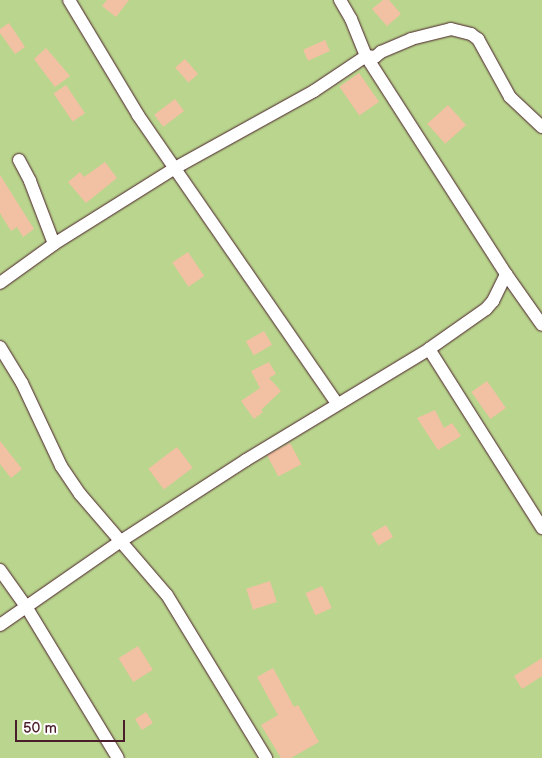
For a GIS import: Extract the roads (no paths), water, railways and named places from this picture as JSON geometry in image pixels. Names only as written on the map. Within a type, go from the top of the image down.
[{"type":"street","points":[[69,0],[138,115],[337,404]]},
{"type":"street","points":[[340,0],[351,19],[366,56],[506,274],[542,325]]},
{"type":"street","points":[[0,283],[54,244],[175,168],[314,91],[366,56],[375,57],[381,52],[411,39],[451,29],[470,34],[478,39],[510,97],[542,127]]},
{"type":"street","points":[[19,160],[30,181],[54,244]]},
{"type":"street","points":[[0,624],[27,608],[121,541],[246,460],[429,349],[486,309],[493,301],[506,274]]},
{"type":"street","points":[[0,347],[22,383],[61,466],[80,494],[167,595],[266,758]]},
{"type":"street","points":[[429,349],[542,528]]},
{"type":"street","points":[[0,570],[27,608],[118,758]]}]
